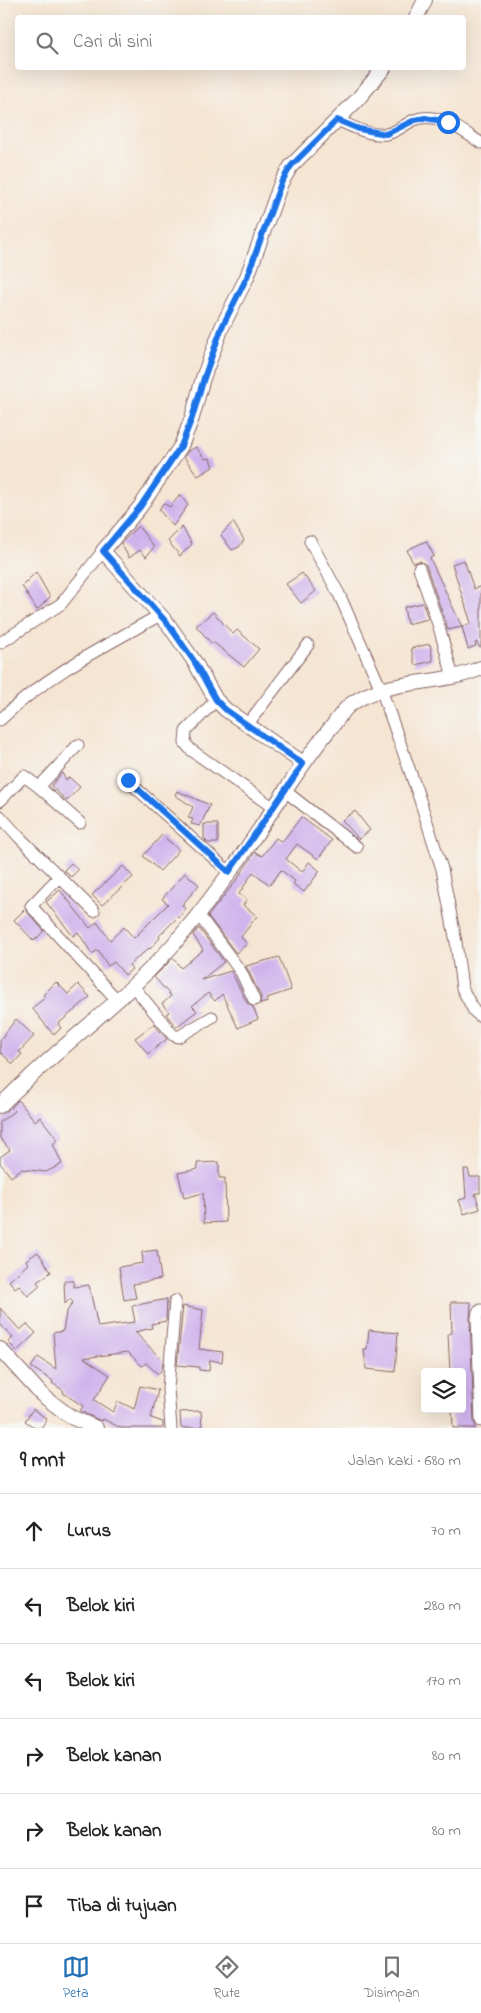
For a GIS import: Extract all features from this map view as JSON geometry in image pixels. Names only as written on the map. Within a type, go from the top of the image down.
[{"type":"street","points":[[418,15],[425,0]]},
{"type":"street","points":[[0,643],[61,604],[140,507],[181,446],[219,335],[247,277],[281,183],[291,166],[337,120],[382,70]]},
{"type":"street","points":[[337,120],[359,129],[386,134],[415,120],[435,118],[448,122],[481,143]]},
{"type":"street","points":[[310,540],[339,594],[382,689],[442,870],[456,942],[462,988],[474,1011],[481,1017]]},
{"type":"street","points":[[103,551],[168,624],[194,661],[216,700],[226,710],[303,764]]},
{"type":"street","points":[[418,568],[439,627],[453,678]]},
{"type":"street","points":[[0,720],[22,698],[42,683],[160,614]]},
{"type":"street","points":[[247,725],[308,645]]},
{"type":"street","points":[[0,1106],[31,1074],[133,986],[159,961],[198,914],[303,764],[349,705],[382,689],[453,678],[481,668]]},
{"type":"street","points":[[216,700],[186,731],[185,743],[191,750],[274,808]]},
{"type":"street","points":[[40,787],[78,745]]},
{"type":"street","points":[[0,801],[24,776],[40,787],[80,823]]},
{"type":"street","points":[[128,780],[229,872]]},
{"type":"street","points":[[285,791],[357,847]]},
{"type":"street","points":[[0,816],[94,911]]},
{"type":"street","points":[[59,877],[31,906],[117,1000]]},
{"type":"street","points":[[198,914],[241,972],[254,1000]]},
{"type":"street","points":[[133,986],[173,1035],[178,1037],[212,1017]]},
{"type":"street","points":[[171,1428],[168,1389],[176,1301]]},
{"type":"street","points":[[481,1310],[476,1318],[480,1363],[481,1421]]},
{"type":"street","points":[[0,1349],[42,1395],[71,1416],[96,1428]]},
{"type":"building","points":[[196,447],[205,459],[210,458],[213,467],[198,476],[184,457],[188,451]]},
{"type":"building","points":[[180,495],[188,505],[173,526],[159,510],[163,503],[170,507]]},
{"type":"building","points":[[233,522],[244,540],[239,547],[232,550],[221,535]]},
{"type":"building","points":[[138,526],[154,547],[146,557],[140,550],[129,558],[121,543]]},
{"type":"building","points":[[182,527],[192,544],[180,556],[168,541]]},
{"type":"building","points":[[426,541],[434,556],[430,558],[462,627],[448,630],[426,565],[420,561],[413,563],[407,550]]},
{"type":"building","points":[[464,560],[474,589],[481,586],[481,647],[479,647],[477,642],[475,643],[476,646],[468,649],[462,627],[471,623],[452,564]]},
{"type":"building","points":[[36,572],[50,597],[37,610],[22,586]]},
{"type":"building","points":[[302,573],[316,591],[301,603],[286,584]]},
{"type":"building","points":[[423,603],[428,619],[407,624],[404,607]]},
{"type":"building","points":[[213,612],[233,634],[237,630],[259,649],[244,667],[213,642],[212,644],[196,626]]},
{"type":"building","points":[[430,644],[433,661],[415,665],[411,648]]},
{"type":"building","points":[[62,773],[66,780],[69,777],[80,787],[67,801],[51,786]]},
{"type":"building","points":[[177,791],[210,805],[200,826],[191,824],[193,819],[188,818],[193,807],[175,795]]},
{"type":"building","points":[[355,811],[370,830],[359,839],[342,820]]},
{"type":"building","points":[[301,817],[332,840],[318,859],[297,844],[286,859],[302,872],[309,862],[320,871],[304,892],[293,884],[295,881],[281,870],[270,885],[253,872],[239,894],[247,900],[243,905],[257,916],[241,937],[247,944],[236,953],[208,916],[236,881],[255,852],[262,856],[276,838],[282,842]]},
{"type":"building","points":[[204,824],[218,824],[218,843],[208,843],[204,839]]},
{"type":"building","points":[[162,835],[179,850],[160,871],[143,856]]},
{"type":"building","points":[[71,863],[78,870],[71,877],[64,870]]},
{"type":"building","points":[[123,866],[133,877],[102,905],[92,895]]},
{"type":"building","points":[[185,873],[199,885],[182,905],[186,908],[179,918],[159,936],[160,938],[150,949],[129,965],[132,969],[125,975],[114,962],[108,966],[98,950],[92,954],[78,932],[73,936],[46,902],[60,890],[90,928],[97,922],[110,940],[124,927],[134,938],[168,904],[162,899]]},
{"type":"building","points":[[25,909],[44,931],[34,941],[14,920]]},
{"type":"building","points":[[199,928],[224,962],[201,980],[231,971],[247,1003],[253,1007],[258,1019],[238,1028],[222,994],[215,1001],[208,993],[192,1006],[197,1011],[176,1027],[166,1014],[169,1012],[162,1004],[171,996],[154,977],[173,958],[181,968],[203,950],[193,935]]},
{"type":"building","points":[[279,957],[291,990],[267,998],[268,1002],[260,1004],[261,997],[246,966]]},
{"type":"building","points":[[56,982],[68,994],[78,984],[90,997],[58,1024],[61,1028],[56,1033],[52,1033],[32,1008],[46,997],[43,995]]},
{"type":"building","points":[[16,1019],[34,1036],[19,1052],[22,1054],[13,1064],[0,1052],[0,1040]]},
{"type":"building","points":[[154,1024],[167,1039],[148,1054],[135,1038]]},
{"type":"building","points":[[18,1100],[35,1121],[40,1117],[58,1140],[53,1144],[62,1164],[46,1172],[21,1169],[11,1177],[0,1163],[0,1157],[10,1150],[0,1138],[0,1122],[14,1111],[11,1108]]},
{"type":"building","points":[[219,1162],[219,1178],[225,1178],[226,1222],[204,1223],[203,1193],[184,1198],[178,1173],[198,1169],[197,1163]]},
{"type":"building","points":[[464,1169],[468,1169],[470,1177],[480,1177],[480,1193],[475,1193],[480,1209],[464,1214],[459,1200],[466,1198]]},
{"type":"building","points":[[157,1250],[161,1279],[133,1284],[136,1298],[124,1300],[119,1267],[143,1263],[142,1252]]},
{"type":"building","points":[[38,1252],[51,1272],[37,1282],[40,1286],[28,1296],[19,1285],[15,1288],[9,1281],[28,1264],[26,1260]]},
{"type":"building","points":[[64,1281],[74,1281],[74,1287],[89,1285],[98,1327],[135,1322],[132,1306],[167,1299],[166,1321],[151,1324],[152,1328],[135,1332],[163,1361],[162,1369],[158,1374],[146,1363],[142,1366],[128,1352],[84,1358],[110,1375],[94,1400],[113,1412],[118,1401],[134,1409],[140,1386],[158,1390],[151,1418],[163,1422],[163,1428],[121,1428],[103,1419],[101,1421],[80,1411],[83,1406],[63,1393],[64,1391],[52,1383],[53,1381],[31,1367],[38,1357],[56,1369],[53,1333],[63,1331],[66,1313],[73,1302],[70,1299],[65,1304]]},
{"type":"building","points":[[451,1302],[471,1302],[474,1421],[476,1428],[453,1428],[452,1413],[466,1413],[466,1368],[450,1368],[448,1334],[452,1333]]},
{"type":"building","points":[[183,1306],[203,1310],[199,1349],[223,1352],[222,1362],[210,1360],[209,1371],[199,1370],[199,1367],[177,1365]]},
{"type":"building","points":[[0,1308],[20,1330],[27,1324],[36,1333],[17,1351],[8,1342],[13,1338],[0,1324]]},
{"type":"building","points":[[369,1330],[398,1333],[395,1372],[366,1369],[364,1349],[367,1349]]},
{"type":"building","points":[[33,1409],[47,1419],[41,1428],[35,1428],[25,1421]]},
{"type":"building","points":[[201,1411],[202,1428],[181,1428],[180,1412]]},
{"type":"route","points":[[128,780],[229,872],[303,764],[226,710],[216,700],[194,661],[168,624],[103,551],[140,507],[181,446],[222,327],[247,277],[281,183],[291,166],[337,120],[359,129],[386,134],[415,120],[425,118],[435,118],[448,122]]}]
